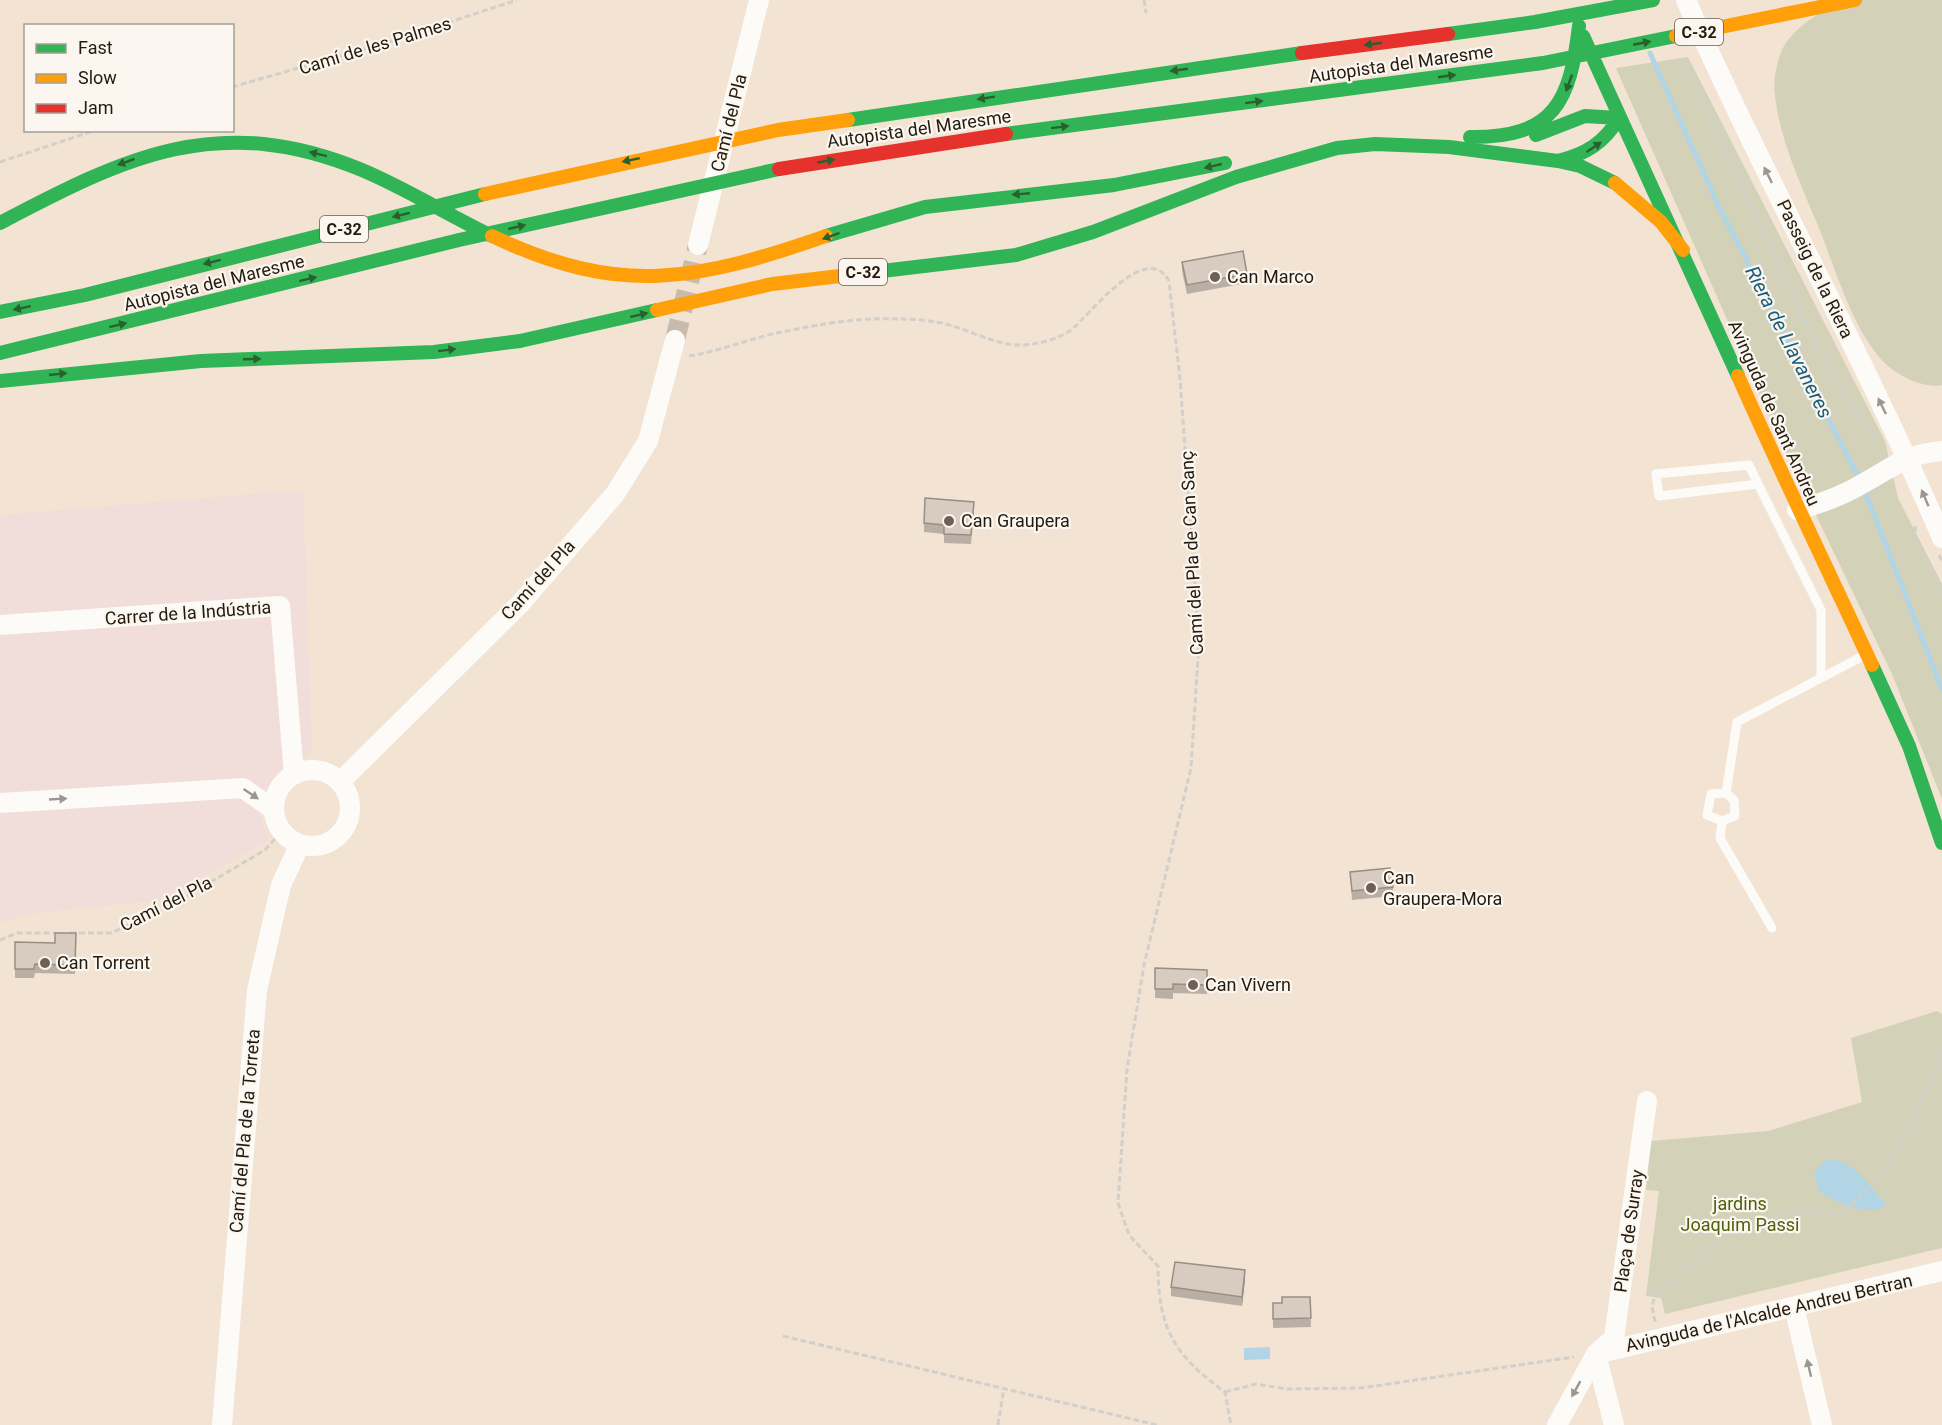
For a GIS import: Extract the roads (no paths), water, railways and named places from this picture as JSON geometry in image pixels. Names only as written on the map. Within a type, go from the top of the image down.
[{"type":"main road","name":"Avinguda de Sant Andreu","points":[[1566,0],[1619,118],[1683,250],[1797,510],[1910,746],[1942,843]]},
{"type":"main road","name":"Autopista del Maresme","points":[[0,312],[85,295],[543,179],[778,130],[1170,71],[1535,22],[1653,0]]},
{"type":"main road","name":"Autopista del Maresme","points":[[0,353],[459,240],[768,171],[993,136],[1543,63],[1854,0]]},
{"type":"main road","points":[[1501,138],[1542,121],[1559,104],[1574,67],[1578,26]]},
{"type":"main road","points":[[1430,132],[1501,138],[1536,135],[1585,114],[1600,113],[1619,118]]},
{"type":"main road","name":"C-32","points":[[1558,161],[1578,157],[1593,149],[1612,131],[1619,118]]},
{"type":"main road","points":[[1323,137],[1383,130]]},
{"type":"main road","name":"C-32","points":[[0,223],[88,178],[130,160],[172,149],[215,142],[258,143],[295,148],[331,157],[373,174],[503,243],[552,262],[609,275],[644,278],[730,268],[924,207],[1161,178],[1236,160]]},
{"type":"main road","name":"C-32","points":[[0,381],[201,361],[434,352],[531,339],[772,284],[1016,255],[1093,232],[1271,165],[1337,148],[1414,144],[1558,161],[1597,173],[1619,185],[1661,222],[1683,250]]},
{"type":"street","name":"Camí del Pla","points":[[698,245],[759,0]]},
{"type":"street","name":"Passeig de la Riera","points":[[1686,0],[1718,73],[1908,459],[1942,538]]},
{"type":"street","name":"Camí del Pla","points":[[340,782],[519,604],[615,494],[648,441],[675,340]]},
{"type":"street","points":[[1797,510],[1821,503],[1862,484],[1893,464],[1922,453],[1942,451]]},
{"type":"street","name":"Carrer de la Indústria","points":[[0,625],[280,606],[294,775]]},
{"type":"street","points":[[306,770],[320,770],[340,782],[347,793],[350,806],[345,828],[326,843],[313,846],[300,844],[282,831],[274,810],[276,797],[282,785],[294,775],[306,770]]},
{"type":"street","points":[[0,803],[243,788],[274,810]]},
{"type":"street","name":"Camí del Pla de la Torreta","points":[[222,1425],[257,990],[281,885],[300,844]]},
{"type":"street","name":"Plaça de Surray","points":[[1557,1425],[1596,1354],[1614,1338],[1647,1101]]},
{"type":"street","name":"Avinguda de l'Alcalde Andreu Bertran","points":[[1596,1354],[1942,1271]]},
{"type":"street","points":[[1794,1307],[1822,1425]]},
{"type":"street","points":[[1596,1354],[1614,1425]]},
{"type":"lane","points":[[1758,484],[1659,496],[1656,474],[1749,465],[1821,610],[1821,678]]},
{"type":"lane","points":[[1726,793],[1737,722],[1867,654]]},
{"type":"lane","points":[[1726,793],[1734,800],[1735,816],[1722,821],[1707,815],[1711,794],[1726,793]]},
{"type":"lane","points":[[1722,821],[1720,838],[1772,928]]},
{"type":"water","points":[[1833,1159],[1848,1165],[1862,1176],[1885,1203],[1884,1207],[1859,1209],[1819,1191],[1814,1173],[1825,1161]]},
{"type":"water","points":[[1270,1347],[1270,1359],[1244,1360],[1244,1348]]},
{"type":"waterway","name":"Riera de Llavaneres","points":[[1650,53],[1718,205],[1862,484],[1942,689]]},
{"type":"tunnel","points":[[675,340],[698,245]]},
{"type":"place","name":"Can Marco","points":[[1215,277]]},
{"type":"place","name":"Can Graupera","points":[[949,521]]},
{"type":"place","name":"Can Graupera-Mora","points":[[1371,888]]},
{"type":"place","name":"Can Torrent","points":[[45,963]]},
{"type":"place","name":"Can Vivern","points":[[1193,985]]},
{"type":"park label","name":"jardins Joaquim Passi","points":[[1740,1214]]}]
